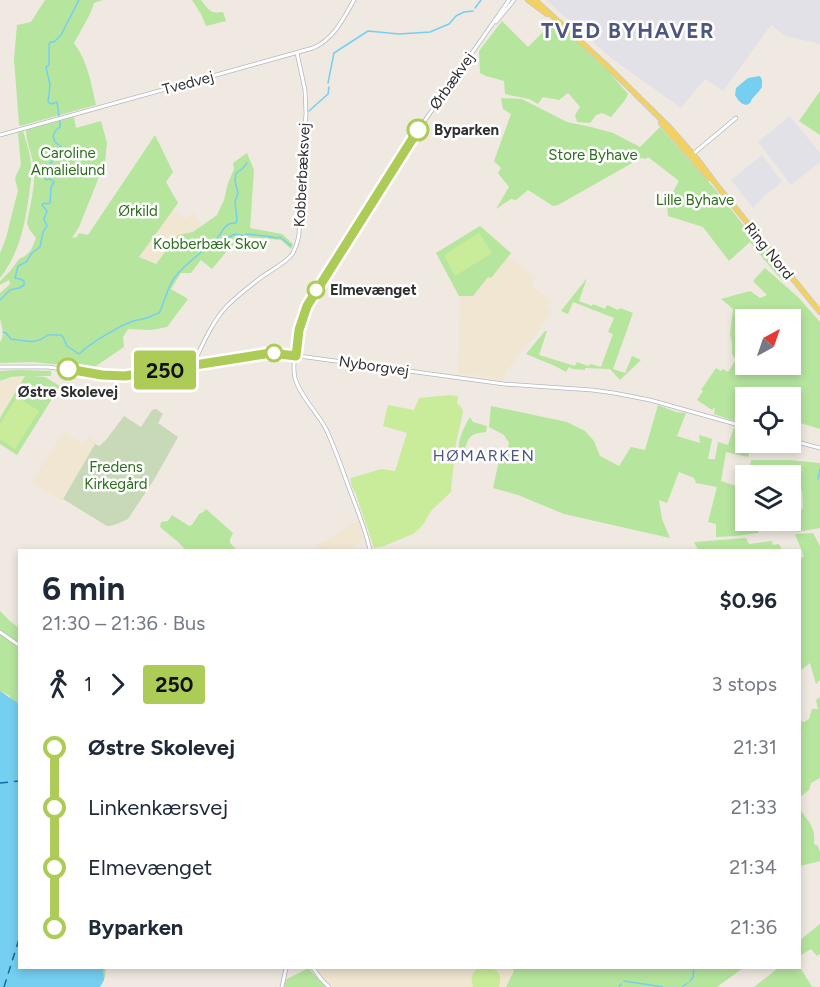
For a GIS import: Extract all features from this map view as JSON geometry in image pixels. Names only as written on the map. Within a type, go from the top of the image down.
[{"type":"main road","name":"Ring Nord","points":[[528,0],[556,20]]},
{"type":"main road","name":"Ring Nord","points":[[535,0],[605,64],[692,155],[820,312]]},
{"type":"street","name":"Tvedvej","points":[[0,135],[322,44],[334,32],[354,0]]},
{"type":"street","name":"Ørbækvej","points":[[491,27],[508,0]]},
{"type":"street","name":"Ørbækvej","points":[[370,549],[330,439],[296,380],[294,370],[299,330],[307,306],[400,156],[450,82],[514,0]]},
{"type":"street","name":"Kobberbæksvej","points":[[197,365],[198,354],[213,325],[228,305],[286,260],[297,244],[306,114],[297,52]]},
{"type":"street","points":[[692,155],[736,118]]},
{"type":"street","name":"Nyborgvej","points":[[0,368],[48,367],[118,376],[271,353],[504,384],[614,393],[650,400],[735,424]]},
{"type":"street","points":[[801,443],[820,448]]},
{"type":"street","points":[[0,632],[18,645]]},
{"type":"street","points":[[282,987],[286,969]]},
{"type":"street","points":[[315,969],[329,987]]},
{"type":"shaded area","points":[[546,0],[820,0],[820,44],[785,36],[771,25],[723,91],[705,79],[681,108],[611,58]]},
{"type":"shaded area","points":[[790,116],[820,153],[820,162],[791,185],[758,142]]},
{"type":"shaded area","points":[[762,155],[782,182],[753,208],[731,180]]},
{"type":"shaded area","points":[[174,209],[184,219],[194,213],[202,226],[193,233],[178,235],[156,264],[139,256]]},
{"type":"shaded area","points":[[480,226],[511,253],[508,257],[536,278],[531,285],[551,301],[546,307],[552,312],[508,369],[502,381],[476,375],[458,374],[460,299],[436,253]]},
{"type":"shaded area","points":[[11,378],[24,378],[1,416],[0,382]]},
{"type":"shaded area","points":[[64,432],[83,444],[89,436],[97,441],[61,500],[36,485],[33,479]]},
{"type":"shaded area","points":[[358,521],[364,540],[350,549],[319,549],[316,546]]},
{"type":"shaded area","points":[[317,969],[513,969],[514,971],[506,987],[334,987]]},
{"type":"green space","name":"Caroline Amalielund","points":[[45,0],[103,0],[94,3],[74,43],[86,65],[96,105],[20,126],[14,59],[17,25],[31,22]]},
{"type":"green space","points":[[192,0],[201,0],[212,12],[223,12],[226,21],[206,26]]},
{"type":"green space","points":[[502,21],[528,47],[554,21],[608,71],[628,94],[625,100],[611,117],[602,113],[596,115],[590,123],[577,122],[575,115],[580,107],[568,93],[559,100],[543,97],[538,104],[529,99],[505,94],[504,81],[480,73],[479,51]]},
{"type":"green space","points":[[820,91],[820,135],[799,121]]},
{"type":"green space","name":"Store Byhave","points":[[501,98],[522,99],[567,122],[613,133],[640,147],[660,127],[714,188],[785,277],[783,281],[750,242],[729,261],[703,227],[668,216],[667,203],[679,181],[648,157],[641,158],[558,205],[553,206],[528,190],[516,200],[511,199],[496,209],[509,187],[498,173],[501,168],[494,161],[511,114],[503,109]]},
{"type":"green space","points":[[74,117],[76,128],[101,121],[107,143],[105,162],[79,227],[72,238],[77,237],[79,233],[88,235],[155,135],[173,172],[166,182],[178,203],[139,257],[156,264],[178,235],[193,232],[217,215],[234,169],[233,163],[247,153],[254,170],[250,228],[282,234],[293,244],[291,249],[281,240],[247,237],[227,251],[212,269],[201,260],[191,273],[181,273],[171,289],[188,299],[167,327],[151,330],[128,329],[123,337],[124,347],[93,368],[33,362],[0,363],[0,342],[3,332],[0,318],[0,293],[10,284],[9,280],[0,285],[0,281],[19,259],[31,250],[36,238],[27,223],[34,173],[26,130]]},
{"type":"green space","name":"Caroline Amalielund","points":[[23,131],[32,167],[27,206],[16,249],[0,278],[0,253],[18,191],[15,178],[21,165],[18,133]]},
{"type":"green space","points":[[480,226],[511,253],[473,296],[459,296],[436,253]]},
{"type":"green space","points":[[479,233],[492,253],[455,276],[444,255]]},
{"type":"green space","points":[[765,268],[798,297],[820,322],[820,429],[801,423],[801,387],[735,387],[734,421],[714,414],[715,407],[712,410],[697,400],[716,368],[728,372],[735,361],[735,375],[801,375],[801,309],[735,309],[735,359],[732,354],[730,335],[733,309],[721,299],[750,291],[760,298],[767,295],[753,281]]},
{"type":"green space","points":[[587,278],[579,301],[605,309],[607,305],[633,313],[613,369],[625,373],[632,356],[641,360],[620,380],[610,369],[585,368],[585,370],[569,367],[566,372],[526,354],[547,331],[539,355],[575,366],[577,362],[601,367],[613,334],[608,332],[614,318],[573,302],[568,314],[561,311]]},
{"type":"green space","points":[[0,371],[51,371],[51,376],[33,376],[45,377],[60,386],[17,455],[0,444],[0,418],[25,376],[0,381]]},
{"type":"green space","points":[[458,396],[457,403],[463,412],[456,443],[452,491],[431,511],[423,525],[413,534],[374,548],[351,478],[381,469],[395,471],[407,433],[383,426],[388,405],[414,410],[419,398]]},
{"type":"green space","points":[[17,397],[39,411],[15,449],[0,439],[0,424]]},
{"type":"green space","points":[[658,405],[686,413],[677,436],[700,443],[699,435],[712,439],[708,459],[715,459],[718,442],[728,445],[735,428],[735,453],[749,453],[748,457],[726,452],[721,481],[735,486],[735,531],[758,531],[758,533],[716,537],[716,524],[708,522],[717,487],[696,483],[694,478],[679,472],[667,503],[659,500],[662,519],[670,538],[564,514],[518,495],[493,488],[499,461],[506,455],[509,443],[504,435],[489,427],[491,406],[567,422],[585,431],[594,441],[600,456],[619,466],[631,447],[645,450]]},
{"type":"green space","name":"Fredens Kirkegård","points":[[156,409],[163,414],[158,423],[178,437],[128,519],[107,526],[63,499],[95,444],[99,446],[106,440],[124,416],[141,427],[152,410]]},
{"type":"green space","points":[[470,417],[473,422],[487,426],[486,432],[469,438],[465,449],[483,458],[496,461],[463,460],[460,455],[459,444],[462,432]]},
{"type":"green space","points":[[751,460],[820,463],[820,528],[797,532],[801,531],[803,507],[801,465],[750,465]]},
{"type":"green space","points":[[206,509],[233,533],[230,543],[236,549],[185,549],[160,527],[161,522],[168,521],[172,515],[189,526],[192,525]]},
{"type":"green space","points":[[813,533],[820,546],[820,680],[816,684],[810,663],[801,670],[801,558],[804,557],[795,534]]},
{"type":"green space","points":[[746,538],[749,544],[772,541],[773,545],[779,544],[782,549],[698,549],[694,542]]},
{"type":"green space","points":[[0,611],[18,627],[18,969],[106,969],[100,987],[0,987],[10,696],[0,691]]},
{"type":"green space","points":[[820,697],[820,778],[811,783],[809,790],[801,796],[801,721],[809,719],[812,709],[818,709],[816,700]]},
{"type":"green space","points":[[801,810],[813,828],[814,844],[818,846],[820,861],[801,866]]},
{"type":"green space","points":[[820,924],[820,954],[817,956],[811,949],[801,955],[801,939]]},
{"type":"green space","points":[[307,969],[326,987],[284,987],[285,980]]},
{"type":"green space","points":[[478,969],[496,970],[500,976],[499,987],[473,987],[472,976]]},
{"type":"green space","points":[[513,969],[742,969],[717,987],[506,987]]},
{"type":"green space","points":[[777,969],[801,969],[812,987],[754,987]]},
{"type":"water","points":[[760,76],[762,87],[748,105],[743,104],[735,95],[736,88],[748,78]]},
{"type":"water","points":[[0,691],[18,703],[18,969],[103,969],[104,980],[100,987],[0,987]]},
{"type":"waterway","points":[[59,116],[57,102],[51,104],[48,102],[50,85],[46,67],[49,65],[49,44],[61,35],[79,0]]},
{"type":"waterway","points":[[475,8],[481,0]]},
{"type":"waterway","points":[[328,83],[334,53],[368,31],[399,34],[430,32],[449,24],[456,16],[464,12],[473,11]]},
{"type":"waterway","points":[[309,111],[328,94],[329,87]]},
{"type":"waterway","points":[[0,300],[10,290],[24,285],[24,281],[15,278],[18,266],[26,262],[40,247],[43,232],[47,226],[44,219],[47,211],[42,205],[50,203],[51,187],[54,182],[50,179],[46,180],[44,176],[61,147],[55,142],[53,136],[60,127],[60,120]]},
{"type":"waterway","points":[[3,332],[11,339],[31,342],[48,335],[61,335],[67,346],[79,354],[123,325],[159,313],[172,281],[187,264],[218,240],[227,225],[236,223],[235,202],[238,193],[236,173],[247,163]]},
{"type":"waterway","points":[[219,241],[235,234],[245,236],[246,234],[280,237],[291,246]]},
{"type":"waterway","points":[[818,479],[820,469]]},
{"type":"waterway","points":[[690,981],[694,969]]},
{"type":"waterway","points":[[624,981],[663,987]]},
{"type":"waterway","points":[[682,987],[688,983]]},
{"type":"ferry route","points":[[0,783],[18,781]]},
{"type":"ferry route","points":[[4,987],[18,942]]},
{"type":"bus line","name":"250","points":[[68,369],[110,376],[125,376],[271,353],[296,356],[302,316],[307,306],[418,130]]},
{"type":"place","name":"Byparken","points":[[418,130]]},
{"type":"place","name":"Elmevænget","points":[[316,290]]},
{"type":"place","name":"Østre Skolevej","points":[[68,369]]},
{"type":"district","name":"TVED BYHAVER","points":[[628,30]]},
{"type":"district","name":"HØMARKEN","points":[[484,455]]},
{"type":"park label","name":"Lille Byhave","points":[[695,200]]},
{"type":"park label","name":"Ørkild","points":[[138,211]]},
{"type":"park label","name":"Kobberbæk Skov","points":[[210,244]]}]
